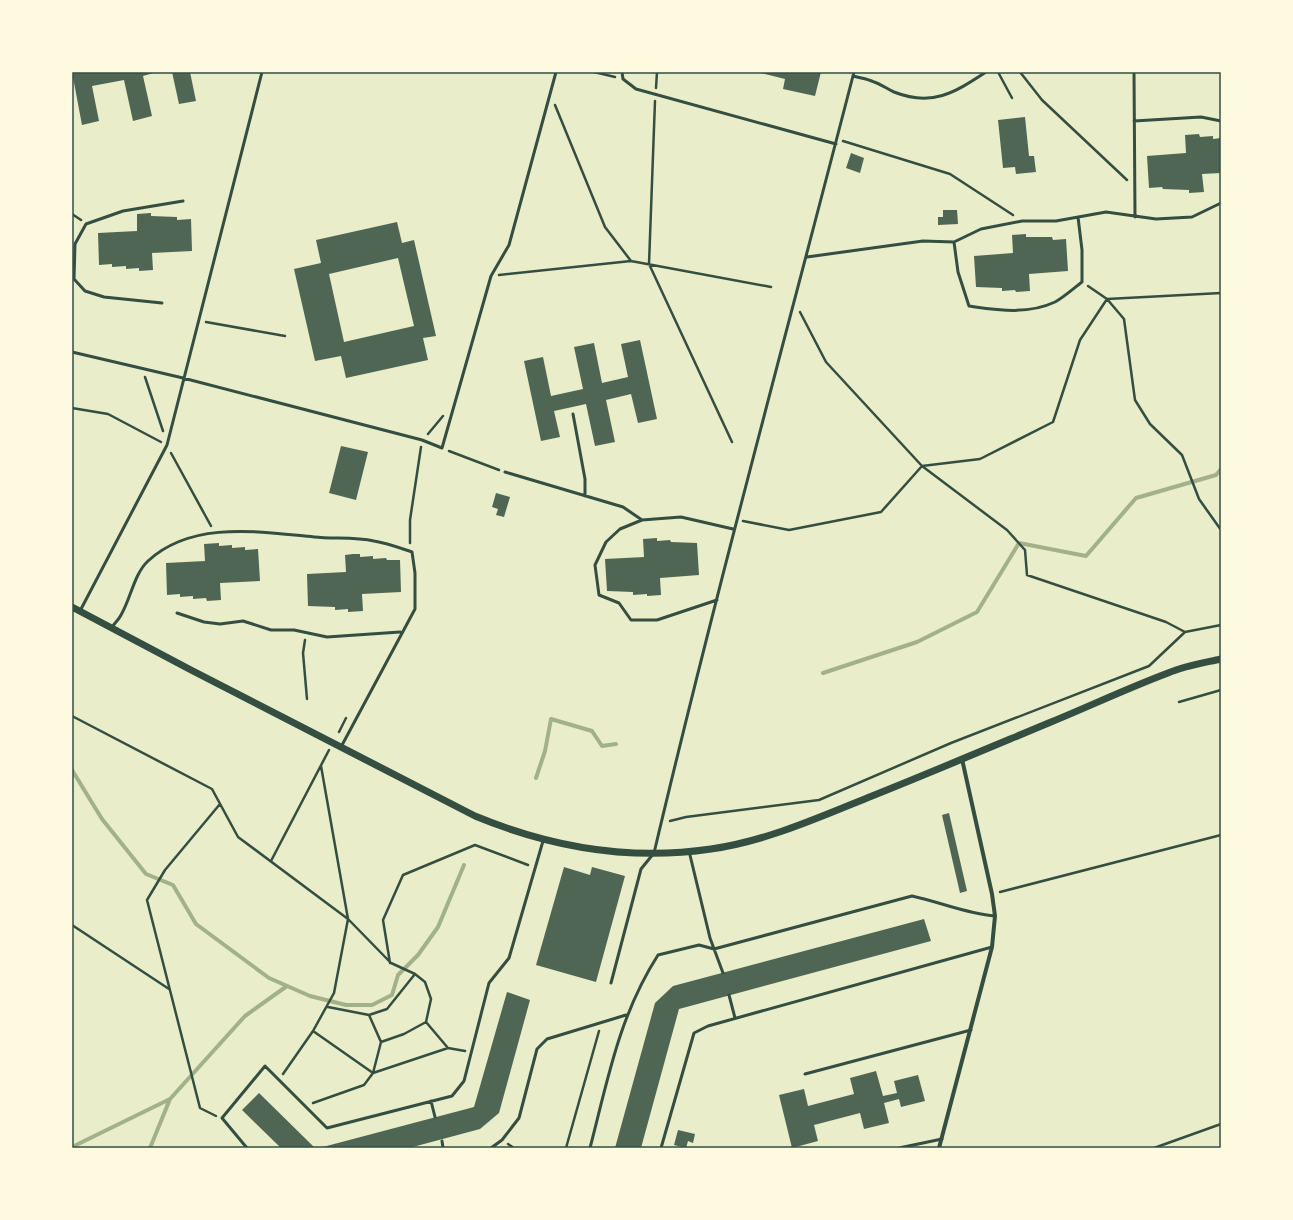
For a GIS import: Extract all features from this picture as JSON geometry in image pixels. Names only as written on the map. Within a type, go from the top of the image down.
[{"type":"street","points":[[72,607],[475,816],[504,828],[543,840],[604,850],[654,853],[689,851],[734,845],[776,833],[962,759],[1170,672],[1221,659]]},
{"type":"street","points":[[939,1148],[992,947],[995,916],[992,894],[962,759]]},
{"type":"lane","points":[[80,611],[167,445],[183,378],[200,321],[262,72]]},
{"type":"lane","points":[[72,352],[183,378],[422,440],[442,448],[491,276],[509,244],[556,72]]},
{"type":"lane","points":[[622,72],[623,79],[636,89],[836,144]]},
{"type":"lane","points":[[610,983],[641,869],[654,853],[717,600],[733,529],[795,303],[854,74],[874,81],[894,92],[920,98],[935,99],[966,85],[986,72]]},
{"type":"lane","points":[[1134,72],[1135,217]]},
{"type":"lane","points":[[1134,121],[1201,117],[1221,121]]},
{"type":"lane","points":[[162,303],[104,297],[85,292],[73,279],[75,244],[86,224],[123,211],[183,201]]},
{"type":"lane","points":[[807,257],[923,241],[954,242],[981,229],[1022,221],[1056,221],[1106,212],[1156,219],[1192,217],[1221,203]]},
{"type":"lane","points":[[954,242],[958,272],[969,306],[1002,310],[1028,310],[1055,302],[1082,282],[1082,250],[1078,217]]},
{"type":"lane","points":[[573,414],[585,479],[585,496]]},
{"type":"lane","points":[[505,472],[623,507],[642,520]]},
{"type":"lane","points":[[717,600],[657,620],[631,620],[619,603],[599,595],[595,565],[606,542],[620,530],[642,520],[681,517],[733,529]]},
{"type":"lane","points":[[112,628],[121,615],[137,578],[147,562],[166,547],[194,537],[214,533],[252,530],[321,537],[374,540],[412,552],[415,573],[415,609],[400,632],[341,747]]},
{"type":"lane","points":[[177,613],[204,622],[220,624],[243,621],[271,630],[307,632],[327,637],[400,632]]},
{"type":"lane","points":[[247,1148],[222,1118],[265,1066],[327,1128],[452,1096],[464,1081],[489,982],[509,958],[543,840]]},
{"type":"lane","points":[[689,851],[714,949],[723,972]]},
{"type":"lane","points":[[590,1148],[626,1015],[644,978],[658,955],[699,945],[714,949],[912,896],[937,901],[982,915],[995,916]]},
{"type":"lane","points":[[661,1148],[694,1033],[708,1026],[735,1018],[992,947]]},
{"type":"lane","points":[[729,995],[735,1018]]},
{"type":"lane","points":[[491,1148],[502,1140],[519,1118],[537,1049],[547,1039],[626,1015]]},
{"type":"lane","points":[[805,1074],[971,1030]]},
{"type":"lane","points":[[431,1101],[435,1116]]},
{"type":"lane","points":[[898,1148],[942,1138]]},
{"type":"lane","points":[[442,1141],[444,1148]]},
{"type":"path","points":[[594,72],[623,79]]},
{"type":"path","points":[[657,72],[649,264],[732,442]]},
{"type":"path","points":[[998,72],[1012,98]]},
{"type":"path","points":[[1020,72],[1042,100],[1087,141],[1112,168],[1135,187]]},
{"type":"path","points":[[550,94],[606,227],[631,261]]},
{"type":"path","points":[[837,139],[950,174],[1022,221]]},
{"type":"path","points":[[491,276],[631,261],[771,287]]},
{"type":"path","points":[[1082,282],[1107,299],[1124,319],[1135,400],[1150,424],[1182,455],[1199,499],[1221,530]]},
{"type":"path","points":[[1107,299],[1221,293]]},
{"type":"path","points":[[736,520],[789,530],[881,512],[922,466],[980,459],[1053,422],[1080,340],[1107,299]]},
{"type":"path","points":[[795,303],[826,362],[922,466],[1007,530],[1026,550],[1026,575],[1166,622],[1185,632]]},
{"type":"path","points":[[200,321],[284,336]]},
{"type":"path","points":[[143,369],[167,445],[214,533]]},
{"type":"path","points":[[410,551],[410,520],[422,440],[455,402]]},
{"type":"path","points":[[72,408],[108,414],[167,445]]},
{"type":"path","points":[[442,448],[505,472]]},
{"type":"path","points":[[661,824],[686,817],[819,800],[951,743],[1149,666],[1185,632],[1221,626]]},
{"type":"path","points":[[304,644],[307,699]]},
{"type":"path","points":[[1179,702],[1221,690]]},
{"type":"path","points":[[72,716],[212,789],[238,838],[348,919],[391,963],[415,974],[425,982],[430,999],[426,1022]]},
{"type":"path","points":[[271,861],[346,718]]},
{"type":"path","points":[[278,1080],[328,1007],[334,993],[348,919],[321,766]]},
{"type":"path","points":[[220,804],[165,870],[147,900],[200,1108],[222,1118]]},
{"type":"path","points":[[992,894],[1221,835]]},
{"type":"path","points":[[391,963],[383,920],[403,875],[475,845],[536,868]]},
{"type":"path","points":[[72,925],[170,989]]},
{"type":"path","points":[[328,1007],[369,1015],[387,1009],[415,974]]},
{"type":"path","points":[[305,1106],[364,1085],[372,1073],[381,1042],[369,1015]]},
{"type":"path","points":[[426,1022],[448,1048]]},
{"type":"path","points":[[381,1042],[404,1034],[426,1022]]},
{"type":"path","points":[[566,1148],[601,1022]]},
{"type":"path","points":[[313,1031],[372,1073]]},
{"type":"path","points":[[372,1073],[448,1048],[471,1053]]},
{"type":"path","points":[[1154,1148],[1221,1124]]},
{"type":"building","points":[[72,72],[157,72],[143,76],[152,116],[133,121],[124,80],[92,86],[99,121],[82,125]]},
{"type":"building","points":[[172,72],[190,72],[196,101],[179,104]]},
{"type":"building","points":[[757,72],[821,72],[815,96],[783,89],[785,79]]},
{"type":"building","points":[[1025,117],[1029,156],[1034,156],[1036,172],[1016,174],[1015,167],[1003,168],[998,120]]},
{"type":"building","points":[[1199,134],[1200,137],[1213,136],[1213,139],[1221,138],[1221,173],[1202,174],[1204,192],[1189,193],[1189,190],[1163,189],[1162,187],[1149,188],[1147,156],[1186,153],[1185,135]]},
{"type":"building","points":[[851,153],[864,158],[860,173],[846,168]]},
{"type":"building","points":[[943,210],[957,210],[958,224],[938,225],[938,217],[943,217]]},
{"type":"building","points":[[151,213],[151,216],[177,217],[177,220],[191,219],[192,251],[152,253],[153,270],[139,271],[139,268],[126,269],[126,266],[112,267],[112,264],[99,265],[98,233],[137,231],[137,214]]},
{"type":"building","points":[[397,222],[402,243],[414,240],[436,336],[423,338],[428,360],[346,378],[341,356],[315,361],[294,269],[321,263],[316,240]],"holes":[[[398,258],[414,326],[344,342],[329,274]]]},
{"type":"building","points":[[1026,234],[1026,237],[1052,237],[1053,240],[1066,239],[1068,271],[1029,274],[1030,291],[1002,291],[1002,288],[976,287],[974,256],[1013,253],[1012,235]]},
{"type":"building","points":[[640,340],[657,419],[638,423],[631,394],[606,400],[615,442],[595,446],[586,404],[554,411],[560,437],[541,441],[524,361],[543,357],[551,396],[583,389],[574,347],[594,343],[602,383],[628,377],[621,344]]},
{"type":"building","points":[[341,446],[368,452],[356,500],[329,493]]},
{"type":"building","points":[[496,493],[510,497],[504,517],[496,515],[498,509],[492,507]]},
{"type":"building","points":[[657,538],[657,541],[670,540],[671,542],[697,543],[699,575],[660,578],[661,595],[633,595],[633,592],[607,591],[605,559],[644,557],[643,539]]},
{"type":"building","points":[[219,543],[219,546],[232,545],[232,548],[245,547],[245,550],[258,549],[260,581],[220,583],[221,600],[207,601],[206,598],[193,599],[193,596],[180,597],[180,594],[167,595],[166,563],[205,561],[204,544]]},
{"type":"building","points":[[360,554],[360,557],[373,556],[373,559],[386,558],[387,560],[400,560],[401,592],[362,594],[363,611],[348,612],[348,609],[335,610],[335,607],[308,606],[307,574],[346,572],[345,555]]},
{"type":"building","points":[[949,813],[967,891],[960,893],[942,815]]},
{"type":"building","points":[[564,867],[590,875],[592,867],[625,876],[596,982],[536,965]]},
{"type":"building","points":[[924,919],[931,941],[679,1009],[641,1148],[615,1148],[655,1003],[673,986]]},
{"type":"building","points":[[507,992],[530,1000],[499,1113],[480,1129],[409,1148],[319,1148],[474,1107]]},
{"type":"building","points":[[876,1071],[883,1096],[897,1093],[894,1081],[918,1075],[925,1101],[901,1107],[899,1099],[884,1103],[889,1123],[864,1129],[860,1113],[814,1125],[818,1141],[792,1148],[779,1095],[804,1089],[808,1106],[854,1094],[850,1078]]},
{"type":"building","points":[[259,1093],[315,1148],[281,1148],[242,1110]]},
{"type":"building","points":[[678,1130],[695,1134],[693,1143],[688,1141],[686,1148],[674,1145]]},
{"type":"waterway","points":[[823,673],[917,642],[977,612],[1019,543],[1086,556],[1136,498],[1216,475],[1221,469]]},
{"type":"waterway","points":[[536,778],[545,751],[551,719],[592,731],[602,746],[616,744]]},
{"type":"waterway","points":[[72,770],[102,819],[146,874],[173,885],[196,924],[269,978],[310,996],[346,1005],[372,1005],[392,995],[398,975],[418,955],[438,927],[464,865]]},
{"type":"waterway","points":[[150,1148],[170,1099],[245,1016],[287,986]]},
{"type":"waterway","points":[[72,1147],[170,1099]]}]
